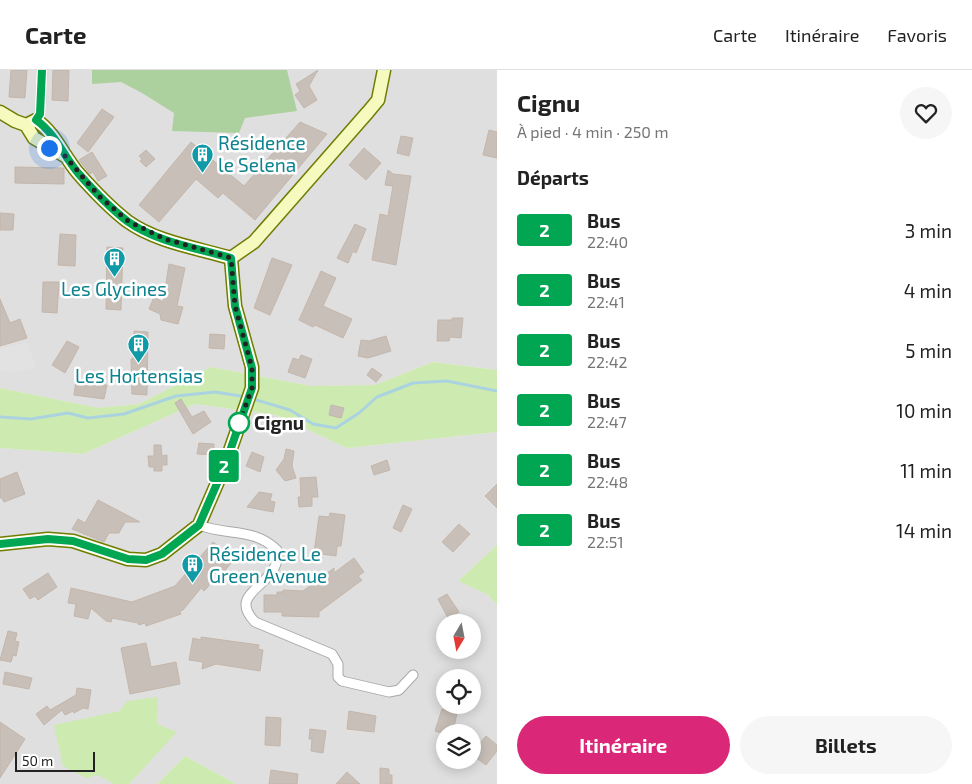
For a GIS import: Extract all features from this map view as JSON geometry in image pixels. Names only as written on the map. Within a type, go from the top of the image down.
[{"type":"main road","points":[[231,258],[254,242],[378,100],[384,70]]},
{"type":"main road","points":[[0,112],[14,121],[31,122],[46,126],[65,156],[99,196],[128,221],[165,239],[231,258]]},
{"type":"main road","points":[[0,544],[48,539],[73,541],[128,559],[146,560],[162,554],[199,525],[225,465],[252,388],[252,368],[235,306],[231,258]]},
{"type":"street","points":[[31,122],[40,114],[42,70]]},
{"type":"street","points":[[199,525],[211,530],[248,534],[266,540],[277,550],[277,565],[273,572],[249,594],[245,605],[247,614],[255,622],[332,654],[338,664],[338,677],[342,681],[389,692],[399,690],[413,675]]},
{"type":"shaded area","points":[[0,70],[497,70],[497,370],[433,362],[375,385],[311,386],[211,367],[139,404],[98,408],[0,388]]},
{"type":"shaded area","points":[[27,342],[36,367],[16,372],[0,370],[0,349]]},
{"type":"shaded area","points":[[195,404],[276,415],[347,448],[497,432],[497,545],[459,580],[487,594],[497,605],[497,784],[236,784],[185,756],[157,784],[0,784],[0,448],[83,454]]},
{"type":"green space","points":[[92,70],[287,70],[297,111],[245,118],[239,133],[172,131],[174,113],[121,82],[92,84]]},
{"type":"green space","points":[[433,362],[497,370],[497,432],[347,448],[276,415],[195,404],[83,454],[0,448],[0,388],[98,408],[139,404],[211,367],[311,386],[375,385]]},
{"type":"green space","points":[[497,545],[497,605],[487,594],[458,581]]},
{"type":"green space","points":[[158,697],[157,724],[177,732],[129,784],[114,784],[98,775],[86,778],[63,766],[54,725],[120,711],[127,701]]},
{"type":"green space","points":[[185,756],[236,784],[157,784]]},
{"type":"building","points":[[11,70],[27,70],[25,98],[9,97]]},
{"type":"building","points":[[53,70],[69,70],[68,101],[52,100]]},
{"type":"building","points":[[318,70],[309,86],[317,100],[304,108],[295,95],[300,91],[296,84]]},
{"type":"building","points":[[102,109],[114,117],[88,152],[77,143]]},
{"type":"building","points":[[300,122],[327,134],[255,220],[223,193],[218,198],[196,179],[159,222],[139,205],[191,142],[244,186]]},
{"type":"building","points":[[489,130],[497,132],[497,158],[483,155]]},
{"type":"building","points":[[401,136],[413,138],[409,156],[397,153]]},
{"type":"building","points":[[364,148],[381,163],[366,180],[349,165]]},
{"type":"building","points":[[146,150],[155,159],[146,167],[140,161],[142,159],[139,156]]},
{"type":"building","points":[[92,152],[107,176],[98,181],[93,172],[90,174],[79,160]]},
{"type":"building","points":[[15,167],[64,168],[64,184],[15,183]]},
{"type":"building","points":[[388,170],[393,174],[411,176],[396,265],[372,260],[380,214],[388,216],[393,186],[385,185]]},
{"type":"building","points":[[0,213],[14,214],[13,230],[0,230]]},
{"type":"building","points":[[355,224],[366,229],[356,253],[353,251],[348,263],[337,258]]},
{"type":"building","points":[[60,234],[76,235],[75,266],[58,265]]},
{"type":"building","name":"Les Glycines","points":[[107,247],[123,248],[121,310],[106,309]]},
{"type":"building","points":[[272,258],[292,265],[270,315],[254,308]]},
{"type":"building","points":[[169,264],[185,268],[177,306],[183,307],[178,324],[161,320],[160,314],[149,309],[154,297],[163,302]]},
{"type":"building","points":[[321,271],[336,278],[323,306],[352,319],[343,338],[299,320]]},
{"type":"building","points":[[43,282],[59,282],[57,313],[42,312]]},
{"type":"building","points":[[0,299],[10,323],[20,319],[27,338],[0,346]]},
{"type":"building","points":[[452,318],[463,318],[461,338],[450,337],[449,341],[437,341],[438,320],[452,320]]},
{"type":"building","name":"Les Hortensias","points":[[134,331],[148,332],[147,395],[132,394],[131,359],[133,359]]},
{"type":"building","points":[[210,334],[225,335],[224,349],[209,348]]},
{"type":"building","points":[[386,336],[391,351],[368,358],[358,356],[361,340],[369,341]]},
{"type":"building","points":[[67,341],[79,347],[65,373],[52,365]]},
{"type":"building","points":[[301,355],[312,359],[305,378],[288,372],[293,358],[299,360]]},
{"type":"building","points":[[372,368],[382,375],[376,382],[367,375]]},
{"type":"building","points":[[76,380],[107,385],[104,399],[74,395]]},
{"type":"building","points":[[181,399],[192,417],[204,411],[211,422],[193,434],[175,403]]},
{"type":"building","points":[[331,405],[344,408],[341,418],[329,415]]},
{"type":"building","points":[[199,443],[214,444],[214,455],[197,454]]},
{"type":"building","points":[[154,445],[161,445],[162,456],[167,455],[167,465],[162,465],[162,471],[154,471],[154,467],[149,467],[148,456],[154,456]]},
{"type":"building","points":[[286,449],[294,451],[292,466],[296,478],[285,481],[276,470],[284,459]]},
{"type":"building","points":[[252,452],[264,457],[260,472],[246,466]]},
{"type":"building","points":[[387,460],[390,470],[374,475],[371,466]]},
{"type":"building","points":[[17,472],[25,494],[4,502],[0,498],[0,479]]},
{"type":"building","points":[[316,477],[318,497],[312,497],[312,506],[299,507],[298,497],[301,497],[300,478]]},
{"type":"building","points":[[497,484],[497,508],[485,496]]},
{"type":"building","points":[[259,492],[272,494],[270,501],[275,502],[273,512],[247,507]]},
{"type":"building","points":[[98,500],[140,522],[125,522],[119,533],[109,533],[104,542],[72,529],[78,519],[85,523]]},
{"type":"building","points":[[403,505],[412,509],[401,532],[393,528]]},
{"type":"building","points":[[330,513],[345,515],[341,546],[337,546],[336,556],[314,553],[319,516],[329,517]]},
{"type":"building","points":[[459,524],[470,534],[453,552],[442,542]]},
{"type":"building","name":"Résidence Le Green Avenue","points":[[213,542],[225,551],[220,556],[231,563],[220,577],[213,571],[208,587],[204,591],[201,588],[183,610],[180,611],[181,614],[146,626],[145,623],[139,625],[138,623],[112,618],[111,622],[106,621],[91,608],[88,619],[74,616],[76,604],[68,603],[71,588],[132,602],[175,586]]},
{"type":"building","points":[[354,558],[364,572],[358,576],[362,580],[319,612],[319,617],[282,616],[282,612],[264,612],[264,595],[277,595],[277,592],[283,592],[283,590],[303,591],[334,568],[334,573]]},
{"type":"building","points":[[48,573],[57,587],[38,600],[35,596],[30,599],[23,589]]},
{"type":"building","points":[[447,594],[459,612],[446,614],[438,599]]},
{"type":"building","points":[[8,631],[17,633],[15,641],[19,642],[16,656],[13,655],[11,662],[0,660]]},
{"type":"building","points":[[201,637],[259,645],[258,649],[263,650],[260,671],[216,664],[202,669],[203,662],[189,660],[193,638],[201,640]]},
{"type":"building","points":[[146,643],[151,667],[176,662],[180,684],[130,694],[121,648]]},
{"type":"building","points":[[5,672],[32,678],[29,689],[3,684]]},
{"type":"building","points":[[77,688],[91,690],[88,709],[83,708],[65,715],[62,710],[44,725],[36,714],[47,706],[50,710],[76,695]]},
{"type":"building","points":[[349,711],[376,716],[374,732],[347,729]]},
{"type":"building","points":[[440,714],[457,714],[455,724],[437,724]]},
{"type":"building","points":[[266,717],[281,718],[280,746],[265,745]]},
{"type":"building","points":[[0,722],[25,739],[0,778]]},
{"type":"building","points":[[310,729],[326,731],[323,753],[311,751],[312,739],[309,739]]},
{"type":"building","points":[[486,736],[497,745],[497,751],[486,765],[481,761],[481,742]]},
{"type":"building","points":[[380,768],[389,769],[389,775],[392,775],[392,784],[380,784]]},
{"type":"building","points":[[271,770],[298,774],[297,784],[269,784]]},
{"type":"building","points":[[347,772],[360,784],[336,784]]},
{"type":"waterway","points":[[253,399],[290,410],[313,424],[336,428],[359,413],[377,397],[413,383],[447,381],[497,391]]},
{"type":"waterway","points":[[0,417],[31,419],[68,413],[88,418],[124,414],[176,396],[215,392],[247,397]]},
{"type":"bus line","name":"2","points":[[0,544],[48,539],[73,541],[128,559],[146,560],[162,554],[199,525],[225,465],[252,388],[252,368],[235,306],[231,258],[147,232],[128,221],[99,196],[65,156],[46,126],[36,120],[40,114],[42,70]]},
{"type":"place","name":"Résidence le Selena","points":[[202,173]]},
{"type":"place","name":"Les Glycines","points":[[114,277]]},
{"type":"place","name":"Les Hortensias","points":[[139,364]]},
{"type":"place","name":"Cignu","points":[[239,423]]},
{"type":"place","name":"Résidence Le Green Avenue","points":[[193,584]]},
{"type":"route","points":[[49,148],[65,156],[99,196],[128,221],[147,232],[165,239],[231,258],[235,306],[252,368],[252,388],[237,429],[239,423]]}]
